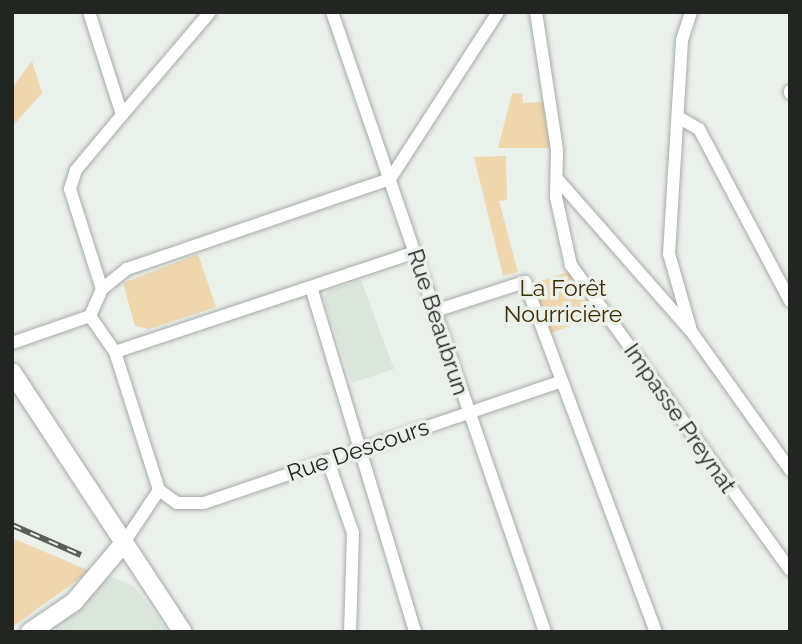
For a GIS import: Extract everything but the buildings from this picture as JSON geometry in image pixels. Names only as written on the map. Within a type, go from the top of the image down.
[{"type":"main road","points":[[12,372],[183,632]]},
{"type":"main road","points":[[30,632],[74,601],[123,544]]},
{"type":"street","points":[[89,12],[122,115]]},
{"type":"street","points":[[102,289],[70,189],[76,170],[210,12]]},
{"type":"street","name":"Rue Beaubrun","points":[[332,12],[545,632]]},
{"type":"street","points":[[12,343],[90,316],[102,289],[127,269],[390,179],[498,12]]},
{"type":"street","points":[[536,12],[559,181],[691,331],[790,470]]},
{"type":"street","points":[[691,12],[682,40],[669,254],[691,331]]},
{"type":"street","points":[[678,117],[699,129],[790,301]]},
{"type":"street","name":"Impasse Preynat","points":[[559,181],[556,197],[571,265],[790,570]]},
{"type":"street","points":[[115,352],[415,251]]},
{"type":"street","points":[[435,311],[525,282],[653,631]]},
{"type":"street","points":[[311,287],[363,449],[415,632]]},
{"type":"street","points":[[90,316],[115,352],[159,490],[123,544]]},
{"type":"street","name":"Rue Descours","points":[[159,490],[190,506],[560,382]]},
{"type":"street","points":[[328,461],[353,533],[350,632]]},
{"type":"shaded area","points":[[361,280],[394,369],[352,383],[324,299],[328,291]]},
{"type":"shaded area","points":[[106,575],[134,586],[169,632],[33,632]]},
{"type":"green space","points":[[32,61],[42,93],[12,127],[12,88]]},
{"type":"green space","points":[[522,93],[523,103],[544,102],[550,148],[498,148],[512,94]]},
{"type":"green space","points":[[506,156],[507,200],[499,201],[518,272],[503,276],[474,157]]},
{"type":"green space","points":[[198,254],[216,307],[149,329],[135,326],[123,283]]},
{"type":"green space","name":"La Forêt Nourricière","points":[[571,271],[601,314],[549,334],[531,284]]},
{"type":"green space","points":[[12,538],[90,571],[12,627]]},
{"type":"railway","points":[[12,525],[81,555]]}]
